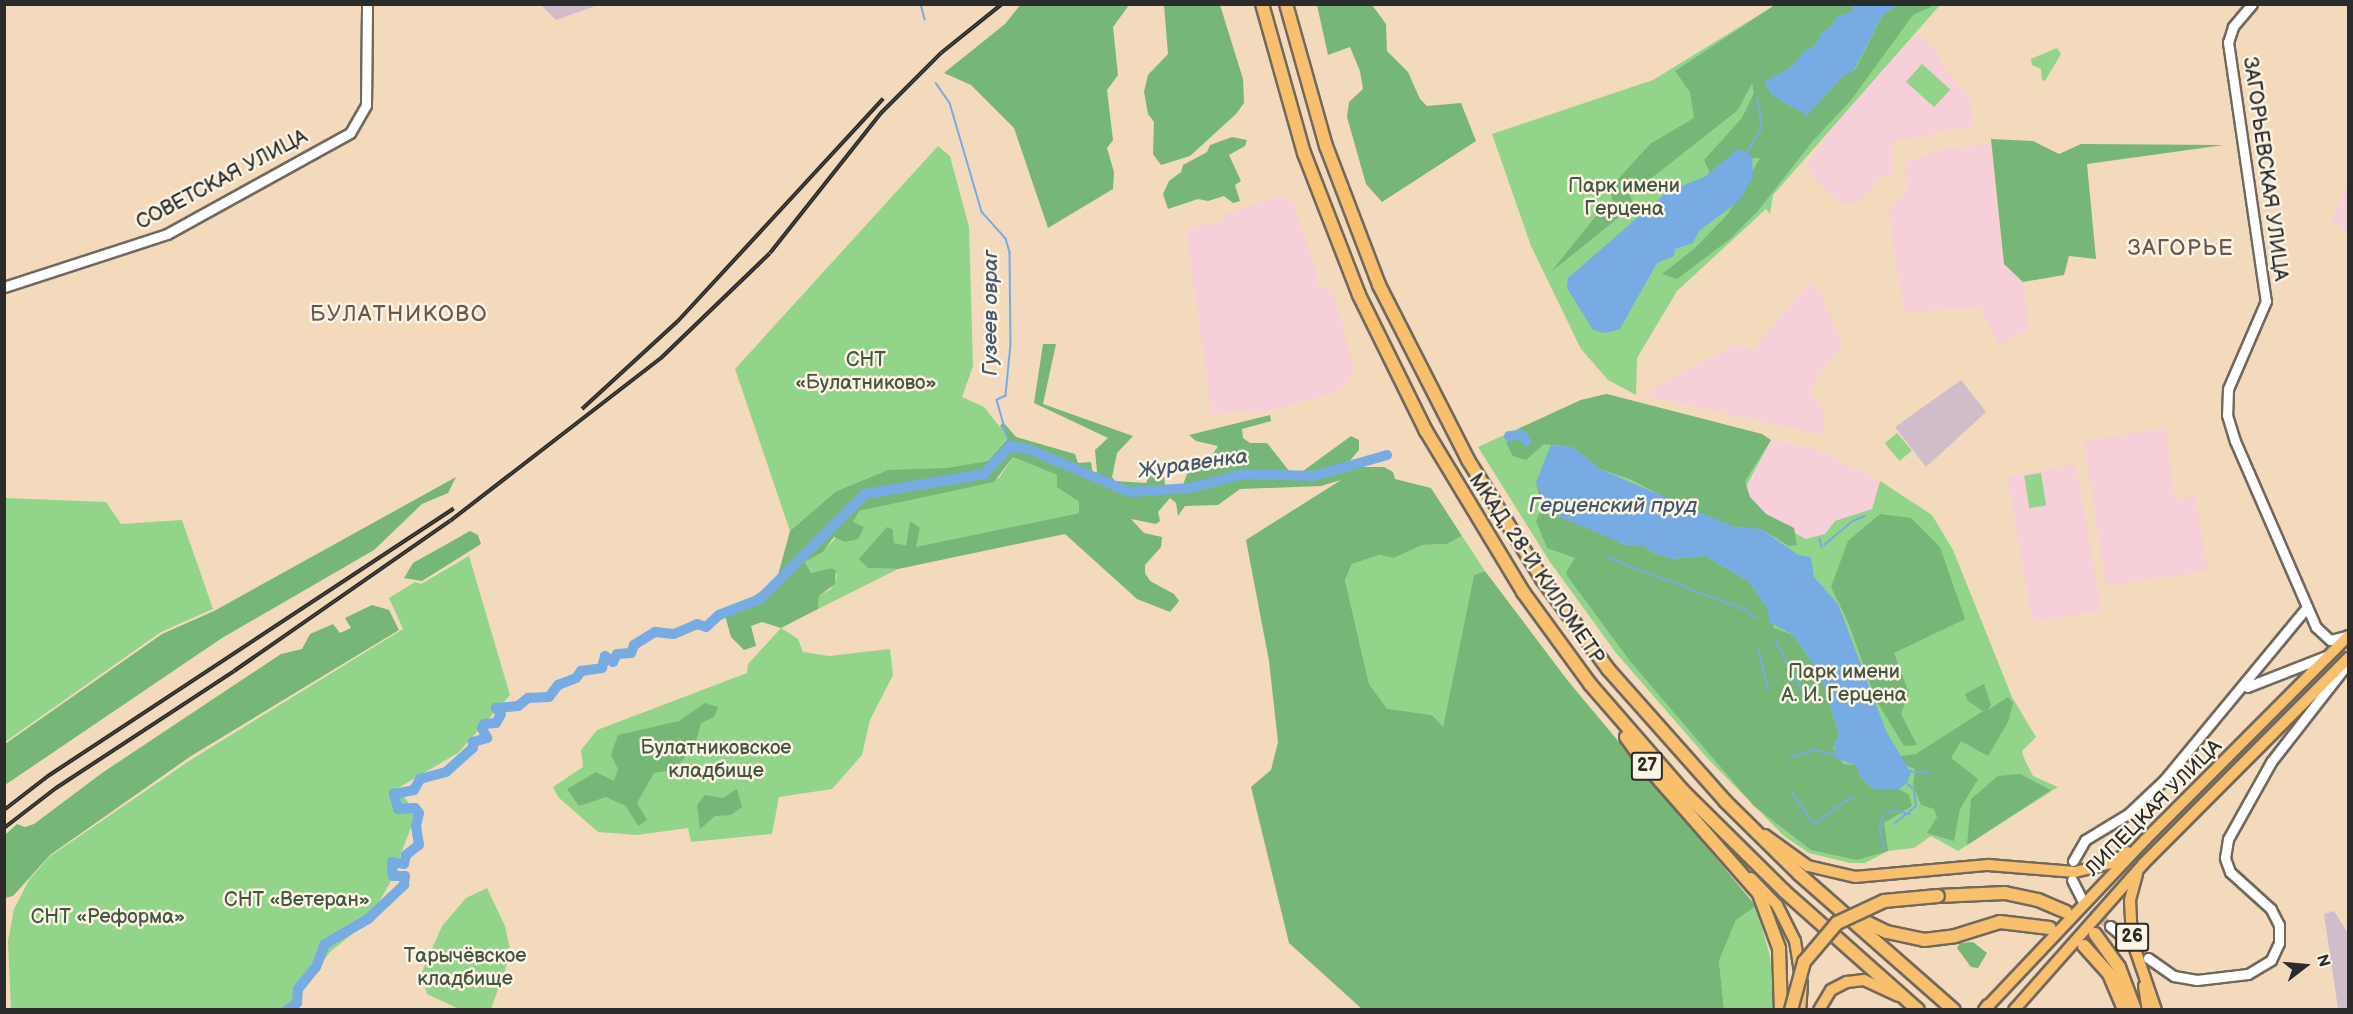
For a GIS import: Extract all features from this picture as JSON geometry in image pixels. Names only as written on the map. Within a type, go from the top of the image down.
[{"type":"highway","name":"МКАД, 28-Й КИЛОМЕТР","points":[[1262,4],[1281,81],[1316,189],[1359,294],[1426,431],[1482,529],[1567,654],[1683,791],[1807,912],[1917,1009]]},
{"type":"highway","name":"МКАД, 28-Й КИЛОМЕТР","points":[[1286,4],[1338,182],[1372,268],[1425,382],[1502,517],[1608,669],[1725,801],[1823,895],[1954,1010]]},
{"type":"highway","name":"27","points":[[1567,654],[1648,767],[1740,868],[1759,894],[1775,929],[1782,969],[1781,1010]]},
{"type":"highway","points":[[1800,874],[1864,922],[1899,936],[1937,939],[2000,922],[2050,928]]},
{"type":"highway","points":[[1791,1010],[1804,962],[1837,923],[1884,901],[2005,893],[2038,900],[2066,912]]},
{"type":"highway","points":[[2095,934],[2119,967],[2135,1010]]},
{"type":"highway","points":[[2084,946],[2109,974],[2124,1010]]},
{"type":"main road","name":"ЛИПЕЦКАЯ УЛИЦА","points":[[1986,1008],[2145,840],[2349,636]]},
{"type":"main road","name":"ЛИПЕЦКАЯ УЛИЦА","points":[[2014,1010],[2143,864],[2349,658]]},
{"type":"main road","points":[[1725,801],[1808,866],[1842,876],[1866,876],[1988,865],[2075,872],[2111,863],[2145,840]]},
{"type":"main road","name":"26","points":[[2143,864],[2132,885],[2127,939],[2156,1010]]},
{"type":"main road","points":[[1740,868],[1765,890],[1788,923],[1800,962],[1800,1010]]},
{"type":"main road","points":[[2127,939],[2148,1010]]},
{"type":"main road","points":[[1819,1010],[1831,990],[1855,980],[1873,983],[1917,1009]]},
{"type":"street","name":"СОВЕТСКАЯ УЛИЦА","points":[[4,287],[167,234],[350,133],[364,113],[366,101],[366,4]]},
{"type":"street","name":"ЗАГОРЬЕВСКАЯ УЛИЦА","points":[[2252,4],[2228,36],[2266,301],[2228,388],[2227,415],[2235,441],[2307,607],[2324,637],[2336,640],[2349,636]]},
{"type":"street","points":[[2073,861],[2085,840],[2149,796],[2232,701],[2307,607]]},
{"type":"street","points":[[2232,701],[2256,681],[2306,666],[2334,652]]},
{"type":"street","points":[[2148,958],[2174,976],[2197,980],[2247,974],[2271,960],[2279,943],[2279,925],[2271,909],[2230,872],[2225,858],[2229,839],[2271,762],[2349,663]]},
{"type":"street","points":[[2072,880],[2082,900]]},
{"type":"street","points":[[2110,926],[2127,939]]},
{"type":"shaded area","points":[[541,5],[598,5],[556,20]]},
{"type":"shaded area","points":[[1917,33],[1937,51],[1943,67],[1969,96],[1975,125],[1894,142],[1894,175],[1882,176],[1858,203],[1842,204],[1813,177],[1807,164],[1825,143],[1820,139]]},
{"type":"shaded area","points":[[1991,144],[2004,264],[2023,282],[2030,329],[1999,345],[1980,307],[1904,312],[1888,208],[1907,193],[1905,162],[1950,148]]},
{"type":"shaded area","points":[[2348,183],[2348,234],[2331,220]]},
{"type":"shaded area","points":[[1281,196],[1292,200],[1317,272],[1317,285],[1333,291],[1355,371],[1338,392],[1251,416],[1250,410],[1212,415],[1186,229],[1225,221],[1224,214]]},
{"type":"shaded area","points":[[1809,283],[1827,301],[1824,307],[1831,315],[1843,345],[1815,378],[1815,387],[1810,393],[1822,405],[1825,435],[1642,395],[1726,349],[1736,345],[1753,350]]},
{"type":"shaded area","points":[[1961,380],[1986,412],[1926,467],[1895,427]]},
{"type":"shaded area","points":[[2166,428],[2175,500],[2196,496],[2208,571],[2106,586],[2084,441]]},
{"type":"shaded area","points":[[1771,440],[1817,450],[1880,481],[1873,509],[1835,521],[1825,534],[1806,539],[1737,503]]},
{"type":"shaded area","points":[[2076,464],[2102,610],[2033,622],[2007,476]]},
{"type":"shaded area","points":[[2334,911],[2348,933],[2348,1009],[2338,1009],[2324,914]]},
{"type":"green space","points":[[1021,4],[1129,5],[1113,27],[1118,75],[1107,90],[1113,140],[1107,148],[1114,172],[1113,189],[1048,228],[1014,128],[971,85],[944,73],[1005,24]]},
{"type":"green space","points":[[1164,5],[1220,5],[1243,79],[1244,103],[1236,114],[1190,156],[1161,165],[1153,154],[1154,122],[1148,114],[1144,92],[1148,75],[1168,54]]},
{"type":"green space","points":[[1317,5],[1372,5],[1386,24],[1387,51],[1408,72],[1420,99],[1427,106],[1461,103],[1476,141],[1382,202],[1366,184],[1347,117],[1349,102],[1363,89],[1360,71],[1350,47],[1328,55]]},
{"type":"green space","name":"Парк имени Герцена","points":[[1775,5],[1940,5],[1773,195],[1770,214],[1766,209],[1677,291],[1637,358],[1636,395],[1608,380],[1581,349],[1531,246],[1492,134],[1653,80]]},
{"type":"green space","points":[[1775,5],[1854,5],[1850,13],[1838,16],[1829,29],[1822,31],[1816,45],[1806,50],[1790,68],[1764,82],[1773,96],[1807,115],[1844,75],[1855,70],[1882,16],[1898,5],[1935,5],[1913,15],[1851,100],[1812,142],[1757,212],[1730,239],[1677,279],[1662,274],[1694,249],[1728,214],[1760,158],[1736,159],[1710,173],[1704,160],[1742,118],[1754,93],[1752,83],[1738,110],[1630,195],[1634,205],[1551,272],[1595,217],[1613,208],[1611,187],[1650,144],[1694,118],[1690,92],[1675,71]]},
{"type":"green space","points":[[2057,48],[2061,54],[2045,81],[2042,80],[2041,69],[2032,65],[2031,59]]},
{"type":"green space","points":[[1922,64],[1950,89],[1934,107],[1906,82]]},
{"type":"green space","points":[[1232,137],[1247,140],[1245,146],[1229,155],[1241,181],[1235,185],[1240,201],[1233,203],[1224,196],[1208,201],[1198,199],[1168,209],[1163,194],[1169,181],[1181,172],[1183,165],[1207,152],[1210,145]]},
{"type":"green space","points":[[1991,139],[2033,141],[2059,154],[2081,144],[2224,145],[2087,164],[2096,259],[2069,256],[2064,275],[2023,282],[2004,264]]},
{"type":"green space","name":"СНТ «Булатниково»","points":[[938,146],[950,156],[969,227],[973,366],[962,397],[984,407],[1008,437],[988,461],[835,492],[790,531],[735,369]]},
{"type":"green space","points":[[1043,344],[1056,344],[1043,404],[1133,436],[1117,453],[1112,477],[1115,481],[1146,483],[1157,459],[1163,466],[1165,485],[1181,490],[1190,466],[1211,457],[1218,446],[1196,441],[1189,435],[1270,415],[1271,421],[1242,429],[1243,438],[1250,443],[1267,443],[1290,472],[1303,471],[1351,436],[1359,440],[1359,450],[1347,464],[1335,468],[1335,473],[1361,467],[1384,467],[1393,472],[1395,479],[1431,488],[1462,536],[1447,544],[1422,545],[1394,558],[1379,555],[1352,564],[1345,580],[1369,684],[1387,709],[1432,715],[1443,727],[1474,575],[1485,571],[1568,681],[1756,906],[1736,920],[1719,961],[1724,1009],[1362,1009],[1289,943],[1251,787],[1271,770],[1278,742],[1269,661],[1246,540],[1341,480],[1321,486],[1240,489],[1218,505],[1185,506],[1178,516],[1176,503],[1170,498],[1158,512],[1160,521],[1156,524],[1131,519],[1144,533],[1162,537],[1161,547],[1145,565],[1145,573],[1150,581],[1174,594],[1179,601],[1170,612],[1137,599],[1065,534],[898,569],[868,568],[859,559],[887,527],[893,530],[894,543],[906,545],[910,521],[920,528],[916,547],[1079,513],[1079,502],[1057,487],[1057,475],[1013,457],[994,482],[859,511],[853,522],[864,527],[858,539],[845,542],[834,537],[823,552],[805,562],[811,573],[830,568],[836,570],[835,584],[819,596],[818,609],[781,628],[762,622],[751,626],[756,646],[744,650],[731,637],[723,608],[748,600],[766,588],[778,575],[790,531],[835,492],[888,470],[947,468],[988,461],[1008,438],[1000,426],[1003,422],[1016,437],[1075,454],[1078,463],[1091,462],[1093,475],[1097,472],[1095,450],[1108,438],[1034,403]]},
{"type":"green space","name":"Парк имени А. И. Герцена","points":[[1606,394],[1615,401],[1771,440],[1737,503],[1806,539],[1825,534],[1835,521],[1872,509],[1880,481],[1932,515],[1953,550],[2012,697],[2036,737],[2022,751],[2024,758],[2033,776],[2058,787],[1958,851],[1931,836],[1914,848],[1888,851],[1865,863],[1850,863],[1809,853],[1784,836],[1709,760],[1616,653],[1550,562],[1478,447],[1581,400]]},
{"type":"green space","points":[[1607,394],[1762,434],[1771,440],[1745,481],[1750,497],[1766,514],[1794,528],[1797,545],[1789,546],[1761,529],[1734,527],[1681,506],[1630,479],[1600,469],[1572,447],[1544,444],[1526,460],[1513,456],[1506,443],[1520,428],[1581,400]]},
{"type":"green space","points":[[1897,433],[1912,451],[1900,461],[1885,443]]},
{"type":"green space","points":[[1013,457],[1057,475],[1058,487],[1079,502],[1079,513],[915,548],[910,521],[906,545],[894,543],[893,530],[868,568],[898,569],[818,609],[819,596],[831,589],[837,577],[836,571],[830,568],[811,573],[805,562],[823,552],[859,511],[999,478]]},
{"type":"green space","points":[[2041,473],[2046,506],[2029,508],[2024,476]]},
{"type":"green space","points":[[456,477],[448,493],[422,504],[374,550],[222,638],[5,785],[5,744],[162,634],[214,611]]},
{"type":"green space","points":[[1536,482],[1548,506],[1625,545],[1644,545],[1651,552],[1672,559],[1705,556],[1748,581],[1768,609],[1774,628],[1793,635],[1820,674],[1839,734],[1833,747],[1843,764],[1856,765],[1861,778],[1874,789],[1899,789],[1909,795],[1912,806],[1884,823],[1888,851],[1857,860],[1811,850],[1754,806],[1630,661],[1568,577],[1566,572],[1575,558],[1547,548],[1536,521],[1542,507]]},
{"type":"green space","points":[[5,498],[106,502],[121,524],[182,520],[213,609],[161,632],[5,742]]},
{"type":"green space","points":[[1880,514],[1911,518],[1940,547],[1965,619],[1894,653],[1909,693],[1901,714],[1917,745],[1904,746],[1876,700],[1848,622],[1831,587],[1848,541]]},
{"type":"green space","points":[[470,531],[478,535],[481,544],[422,581],[404,578],[413,563]]},
{"type":"green space","points":[[1462,536],[1485,571],[1474,575],[1443,728],[1432,715],[1387,710],[1369,684],[1345,580],[1352,564],[1379,555],[1394,558],[1422,545],[1447,544]]},
{"type":"green space","points":[[469,556],[510,695],[458,753],[398,788],[416,814],[390,883],[367,922],[330,952],[296,999],[283,1010],[11,1009],[8,941],[14,909],[29,880],[49,857],[192,759],[403,629],[389,598],[415,582],[421,584]]},
{"type":"green space","points":[[372,605],[389,610],[399,630],[191,756],[50,855],[13,896],[5,898],[5,835],[17,824],[25,827],[34,824],[102,773],[281,654],[302,649],[310,634],[333,624],[340,633],[351,628],[345,618]]},
{"type":"green space","name":"Булатниковское кладбище","points":[[781,628],[798,639],[803,652],[829,656],[890,649],[893,675],[870,720],[862,755],[832,789],[779,797],[772,834],[691,842],[688,828],[637,835],[598,832],[558,797],[553,787],[583,767],[581,750],[597,730],[747,673],[748,664]]},
{"type":"green space","points":[[1984,684],[1991,705],[1988,710],[2008,697],[2013,703],[2008,722],[1988,756],[1961,741],[1951,758],[1978,779],[1960,809],[1954,841],[1927,833],[1937,817],[1934,809],[1921,805],[1913,785],[1915,769],[1900,763],[1900,756],[1916,754],[1983,711],[1968,701],[1965,694]]},
{"type":"green space","points":[[705,703],[718,707],[714,717],[701,723],[694,748],[673,770],[654,773],[637,803],[647,820],[638,826],[626,806],[606,797],[579,806],[567,789],[596,772],[614,781],[618,769],[611,755],[618,735],[679,721]]},
{"type":"green space","points":[[2020,774],[2051,790],[1967,845],[1971,799],[1998,776]]},
{"type":"green space","points":[[737,789],[742,807],[731,815],[715,816],[700,829],[697,805],[705,795],[723,798]]},
{"type":"green space","name":"Тарычёвское кладбище","points":[[487,888],[505,926],[511,953],[491,1009],[459,1009],[427,994],[421,974],[442,926],[466,898]]},
{"type":"green space","points":[[1756,906],[1770,956],[1774,1009],[1724,1009],[1719,961],[1736,920]]},
{"type":"green space","points":[[1973,942],[1987,953],[1978,968],[1971,967],[1957,948],[1960,943]]},
{"type":"water","points":[[1854,5],[1898,5],[1882,16],[1854,70],[1844,75],[1807,115],[1773,96],[1764,82],[1790,68],[1806,50],[1816,45],[1822,31],[1829,29],[1838,16],[1850,13]]},
{"type":"water","points":[[1738,149],[1752,156],[1753,177],[1739,201],[1699,231],[1693,243],[1675,249],[1674,256],[1657,263],[1620,329],[1605,333],[1593,330],[1567,288],[1568,278],[1667,192],[1706,176]]},
{"type":"water","name":"Герценский пруд","points":[[1551,445],[1572,447],[1600,469],[1734,527],[1761,529],[1798,555],[1811,557],[1814,577],[1838,604],[1886,731],[1911,773],[1907,783],[1899,789],[1874,789],[1861,778],[1856,765],[1837,759],[1834,745],[1839,734],[1820,674],[1793,635],[1769,622],[1768,609],[1748,581],[1705,556],[1672,559],[1651,552],[1644,545],[1626,545],[1560,517],[1548,506],[1536,482]]},
{"type":"waterway","name":"Гузеев овраг","points":[[921,4],[925,19]]},
{"type":"waterway","name":"Гузеев овраг","points":[[936,83],[950,103],[982,212],[1006,239],[1010,252],[1011,344],[1006,396],[997,400],[1010,446]]},
{"type":"waterway","points":[[1747,152],[1762,128],[1757,98]]},
{"type":"waterway","name":"Журавенка","points":[[1521,435],[1522,430]]},
{"type":"waterway","name":"Журавенка","points":[[1509,436],[1521,435],[1526,441]]},
{"type":"waterway","points":[[287,1010],[297,1003],[298,989],[316,967],[325,944],[368,919],[404,885],[405,876],[393,876],[392,862],[404,864],[406,855],[419,845],[416,826],[419,813],[415,808],[398,809],[394,794],[414,790],[420,779],[446,772],[473,748],[473,742],[487,738],[482,728],[484,724],[496,723],[501,714],[496,708],[518,706],[528,698],[549,697],[558,685],[576,678],[581,671],[602,668],[605,656],[613,662],[617,654],[631,653],[634,645],[655,632],[674,634],[697,624],[706,627],[719,615],[760,599],[865,494],[984,474],[1010,446],[1031,450],[1129,492],[1190,488],[1243,474],[1314,476],[1387,455]]},
{"type":"waterway","points":[[1824,545],[1853,521],[1865,516]]},
{"type":"waterway","points":[[1820,539],[1822,547]]},
{"type":"waterway","points":[[1606,557],[1748,611],[1756,619]]},
{"type":"waterway","points":[[1776,641],[1805,696]]},
{"type":"waterway","points":[[1759,650],[1769,691]]},
{"type":"waterway","points":[[1790,757],[1814,750],[1836,755]]},
{"type":"waterway","points":[[1909,771],[1931,773]]},
{"type":"waterway","points":[[1894,824],[1916,806],[1914,790],[1905,782]]},
{"type":"waterway","points":[[1793,793],[1814,824],[1852,797]]},
{"type":"waterway","points":[[1886,815],[1894,810],[1910,814]]},
{"type":"waterway","points":[[1884,817],[1880,825],[1885,850]]},
{"type":"tunnel","points":[[2082,900],[2110,926]]},
{"type":"railway","points":[[4,828],[56,788],[234,671],[450,521],[661,358],[770,253],[881,113],[941,53],[1002,4]]},
{"type":"railway","points":[[582,409],[677,322],[883,99]]},
{"type":"railway","points":[[4,810],[48,776],[454,508]]},
{"type":"district","name":"ЗАГОРЬЕ","points":[[2181,249]]},
{"type":"district","name":"БУЛАТНИКОВО","points":[[399,315]]},
{"type":"park label","name":"СНТ «Ветеран»","points":[[297,900]]},
{"type":"park label","name":"СНТ «Реформа»","points":[[108,917]]}]
